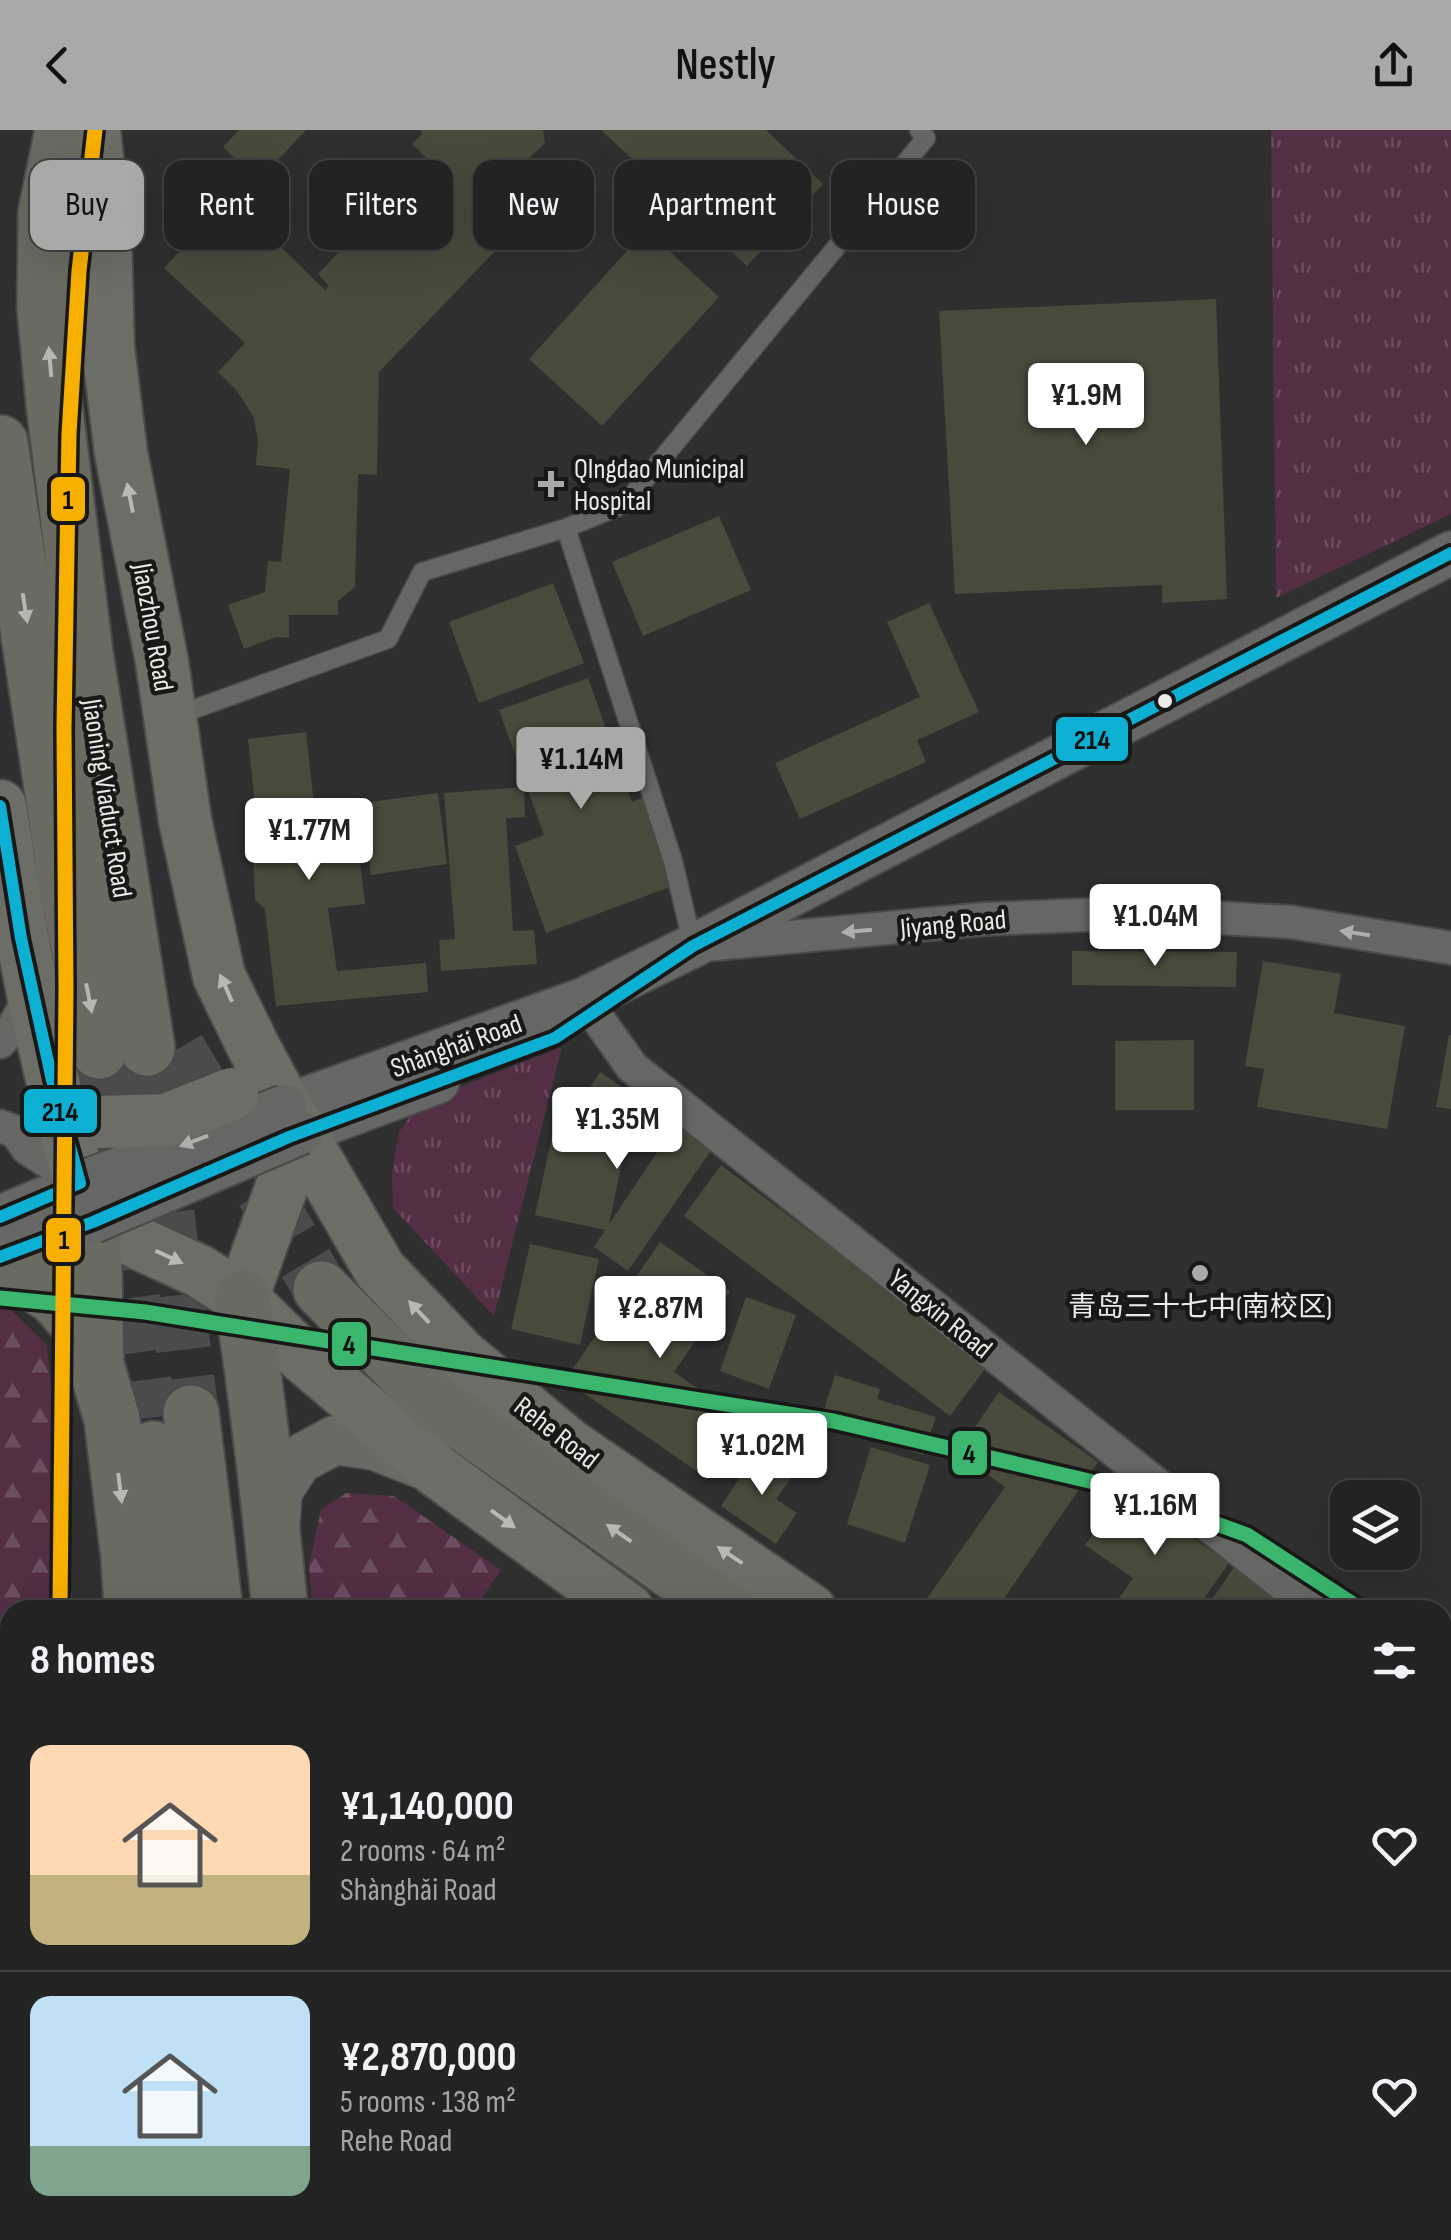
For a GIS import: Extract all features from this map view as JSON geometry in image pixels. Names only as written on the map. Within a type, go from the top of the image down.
[{"type":"highway","name":"Jiaoning Viaduct Road","points":[[0,443],[66,880],[142,1049],[125,908],[85,653],[45,309],[46,213],[63,130]]},
{"type":"highway","points":[[87,1203],[96,1365]]},
{"type":"highway","points":[[0,1269],[16,1272],[55,1298],[82,1328],[170,1600]]},
{"type":"highway","points":[[322,1289],[435,1403],[713,1600]]},
{"type":"highway","points":[[242,1298],[259,1404],[279,1600]]},
{"type":"highway","points":[[159,1566],[170,1416]]},
{"type":"highway","points":[[159,1566],[202,1600]]},
{"type":"main road","name":"Jiaozhou Road","points":[[94,130],[105,231],[108,348],[121,453],[162,662],[185,820],[220,976],[293,1119]]},
{"type":"main road","points":[[0,806],[20,938],[52,1080],[87,1203],[242,1298],[295,1350],[437,1471],[614,1600]]},
{"type":"main road","points":[[52,1080],[74,1110],[100,1122],[166,1120],[232,1094],[245,1073],[253,1046]]},
{"type":"main road","points":[[242,1298],[293,1119]]},
{"type":"main road","name":"Rehe Road","points":[[293,1119],[380,1270],[462,1356],[569,1445],[795,1600]]},
{"type":"main road","points":[[274,1544],[278,1491],[298,1460],[334,1440],[375,1446],[437,1471]]},
{"type":"street","points":[[0,1257],[87,1203],[293,1119],[555,1038],[588,1006],[692,946],[1451,553]]},
{"type":"street","name":"Jiyang Road","points":[[692,946],[985,919],[1133,912],[1291,922],[1451,948]]},
{"type":"street","points":[[0,1042],[33,992]]},
{"type":"street","name":"Yangxin Road","points":[[588,1006],[632,1067],[1302,1600]]},
{"type":"street","points":[[0,1126],[16,1132],[27,1148],[87,1203]]},
{"type":"street","points":[[0,1217],[87,1203]]},
{"type":"lane","points":[[170,718],[388,638],[422,572],[566,528],[625,504],[926,138],[919,130]]},
{"type":"lane","points":[[566,528],[673,861],[692,946]]},
{"type":"green space","points":[[1271,130],[1451,130],[1451,514],[1276,598]]},
{"type":"green space","points":[[562,1047],[494,1316],[393,1208],[392,1173],[399,1132],[420,1103]]},
{"type":"green space","points":[[0,1306],[9,1308],[47,1345],[72,1600],[0,1600]]},
{"type":"green space","points":[[346,1493],[394,1496],[501,1570],[481,1600],[312,1600],[309,1565],[321,1510]]},
{"type":"building","points":[[239,130],[306,130],[278,160],[236,160],[223,147]]},
{"type":"building","points":[[420,130],[543,130],[545,143],[527,160],[473,160],[473,250],[496,250],[379,372],[377,475],[358,474],[355,587],[338,601],[338,615],[289,615],[289,638],[276,637],[244,649],[228,605],[265,592],[268,561],[281,562],[290,469],[256,465],[258,441],[254,418],[237,391],[218,372],[245,343],[164,268],[181,250],[284,250],[325,290],[329,286],[318,274],[341,250],[453,250],[453,160],[429,160],[412,144],[423,133]]},
{"type":"building","points":[[601,130],[766,130],[798,160],[633,160]]},
{"type":"building","points":[[811,173],[823,184],[811,197]]},
{"type":"building","points":[[628,250],[668,250],[719,297],[602,426],[529,359]]},
{"type":"building","points":[[730,250],[762,250],[747,266]]},
{"type":"building","points":[[1216,299],[1227,599],[1162,603],[1162,585],[955,594],[939,311]]},
{"type":"building","points":[[719,516],[751,590],[643,636],[612,562]]},
{"type":"building","points":[[553,583],[584,663],[479,703],[449,622]]},
{"type":"building","points":[[929,603],[979,712],[917,740],[926,762],[800,819],[775,763],[920,697],[887,622]]},
{"type":"building","points":[[588,678],[632,802],[646,796],[678,884],[546,933],[515,846],[544,835],[499,710]]},
{"type":"building","points":[[306,732],[316,823],[355,819],[365,904],[328,908],[337,971],[426,963],[428,992],[276,1006],[265,909],[255,900],[253,848],[259,842],[248,739]]},
{"type":"building","points":[[524,787],[525,817],[506,818],[513,931],[534,930],[537,964],[441,971],[439,940],[455,939],[444,793]]},
{"type":"building","points":[[438,793],[447,864],[371,875],[362,803]]},
{"type":"building","points":[[1072,951],[1237,952],[1236,987],[1072,985]]},
{"type":"building","points":[[1263,961],[1341,974],[1334,1013],[1405,1026],[1387,1129],[1257,1107],[1264,1069],[1245,1066]]},
{"type":"building","points":[[1451,1035],[1451,1109],[1436,1107]]},
{"type":"building","points":[[1194,1040],[1194,1110],[1115,1110],[1115,1041]]},
{"type":"building","points":[[600,1072],[712,1149],[628,1271],[594,1247],[605,1230],[535,1215],[557,1114],[629,1129],[609,1224],[660,1148],[584,1096]]},
{"type":"building","points":[[721,1165],[988,1365],[950,1416],[684,1216]]},
{"type":"building","points":[[660,1242],[730,1291],[674,1372],[743,1420],[705,1477],[565,1380]]},
{"type":"building","points":[[530,1244],[599,1259],[580,1345],[511,1329]]},
{"type":"building","points":[[746,1297],[796,1315],[769,1389],[720,1371]]},
{"type":"building","points":[[835,1375],[880,1389],[877,1399],[936,1417],[923,1455],[820,1422]]},
{"type":"building","points":[[999,1392],[1098,1462],[1003,1600],[926,1600],[1005,1487],[957,1453]]},
{"type":"building","points":[[871,1447],[930,1465],[905,1543],[847,1524]]},
{"type":"building","points":[[758,1450],[794,1474],[776,1499],[797,1513],[776,1544],[721,1506]]},
{"type":"building","points":[[1124,1489],[1229,1563],[1203,1600],[1118,1600],[1133,1578],[1085,1545]]},
{"type":"building","points":[[1239,1560],[1292,1600],[1212,1600]]},
{"type":"tunnel","points":[[147,1048],[191,1413]]},
{"type":"tunnel","points":[[178,1049],[321,1289]]},
{"type":"tunnel","points":[[99,1051],[149,1418]]},
{"type":"transit line","name":"1","points":[[60,1600],[69,434],[79,271],[95,130]]},
{"type":"transit line","name":"214","points":[[0,1257],[93,1222],[289,1137],[555,1038],[693,946],[1451,553]]},
{"type":"transit line","name":"214","points":[[0,806],[21,938],[52,1080],[80,1183],[0,1217]]},
{"type":"transit line","name":"4","points":[[0,1298],[145,1312],[833,1421],[1115,1487],[1247,1535],[1347,1600]]},
{"type":"place","name":"QIngdao Municipal Hospital","points":[[551,484]]},
{"type":"place","name":"青岛三十七中(南校区)","points":[[1200,1273]]}]
